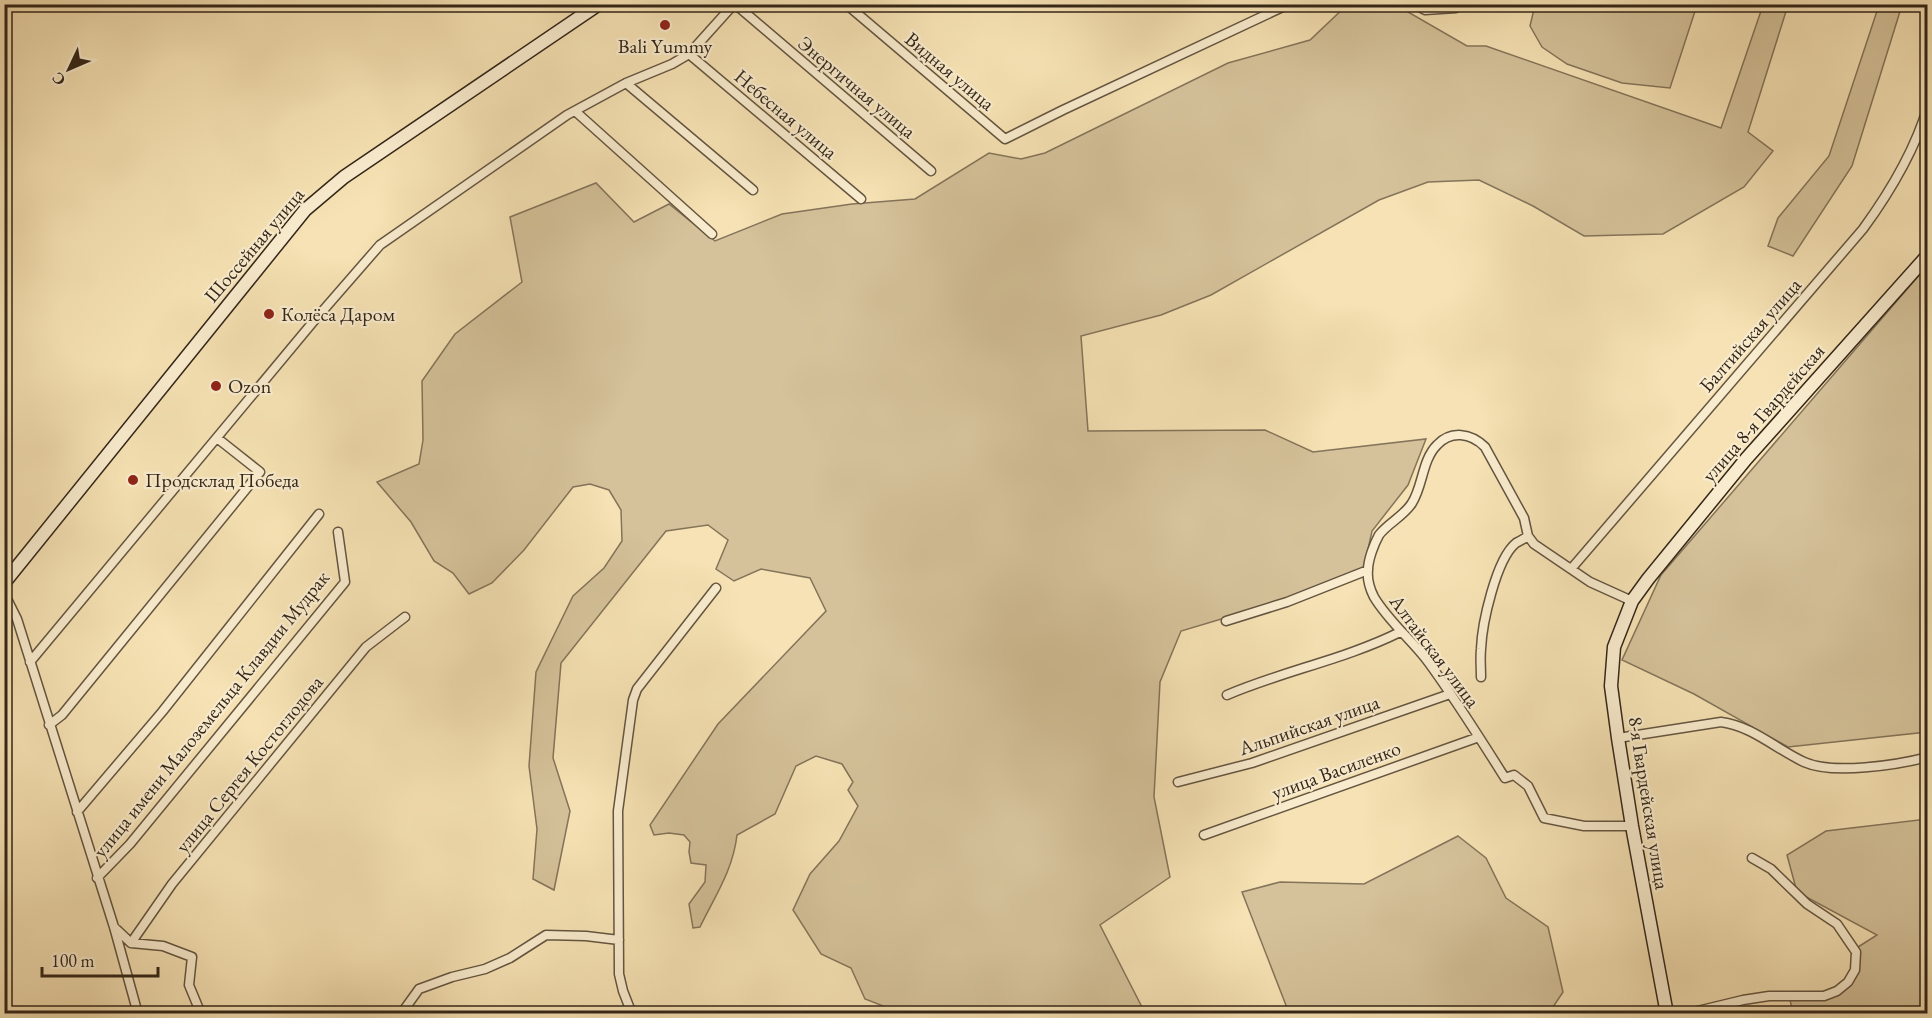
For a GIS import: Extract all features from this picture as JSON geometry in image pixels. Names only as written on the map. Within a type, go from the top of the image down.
[{"type":"street","name":"Шоссейная улица","points":[[4,583],[305,210],[344,177],[599,4]]},
{"type":"street","points":[[30,662],[313,322],[380,246],[575,111],[626,83],[672,64],[689,54],[734,4]]},
{"type":"street","name":"Энергичная улица","points":[[734,4],[931,171]]},
{"type":"street","name":"Видная улица","points":[[846,4],[1005,139],[1289,4]]},
{"type":"street","points":[[1414,4],[1425,10],[1456,8],[1458,4]]},
{"type":"street","name":"Небесная улица","points":[[689,54],[861,199]]},
{"type":"street","points":[[626,83],[753,190]]},
{"type":"street","name":"Балтийская улица","points":[[1571,569],[1863,229],[1914,143],[1928,106]]},
{"type":"street","points":[[575,111],[712,234]]},
{"type":"street","name":"улица 8-я Гвардейская","points":[[1632,601],[1746,459],[1928,255]]},
{"type":"street","points":[[1226,621],[1287,602],[1368,570],[1379,536],[1413,502],[1430,454],[1446,438],[1458,435],[1468,435],[1477,439],[1485,447],[1524,518],[1528,536],[1542,551],[1600,588],[1632,601]]},
{"type":"street","points":[[49,725],[62,716],[260,472],[217,438]]},
{"type":"street","points":[[77,812],[162,712],[319,514]]},
{"type":"street","name":"улица имени Малоземельца Клавдии Мудрак","points":[[97,878],[130,844],[345,582],[338,532]]},
{"type":"street","points":[[1481,677],[1480,652],[1488,605],[1500,569],[1515,544],[1528,536]]},
{"type":"street","name":"Алтайская улица","points":[[1368,570],[1373,595],[1400,632],[1425,658],[1505,778],[1514,775],[1528,786],[1544,818],[1584,826],[1632,826]]},
{"type":"street","points":[[632,1014],[622,991],[619,974],[618,811],[633,700],[637,689],[716,588]]},
{"type":"street","points":[[4,593],[17,619],[114,927],[138,1014]]},
{"type":"street","name":"8-я Гвардейская улица","points":[[1632,601],[1614,647],[1611,686],[1632,826],[1667,1014]]},
{"type":"street","name":"улица Сергея Костоглодова","points":[[131,943],[172,884],[366,647],[405,617]]},
{"type":"street","points":[[1227,695],[1266,679],[1376,644],[1400,632]]},
{"type":"street","name":"Альпийская улица","points":[[1178,783],[1252,763],[1450,694]]},
{"type":"street","points":[[1618,738],[1720,722],[1728,723],[1761,737],[1803,762],[1817,766],[1836,768],[1901,764],[1928,758]]},
{"type":"street","name":"улица Василенко","points":[[1204,835],[1479,737]]},
{"type":"street","points":[[1685,1014],[1769,996],[1824,996],[1837,991],[1848,982],[1855,970],[1856,952],[1837,924],[1807,904],[1771,869],[1752,858]]},
{"type":"street","points":[[114,927],[131,943],[163,946],[192,957],[189,985],[201,1014]]},
{"type":"street","points":[[401,1014],[419,989],[452,977],[485,969],[510,958],[546,935],[619,940]]},
{"type":"shaded area","points":[[1535,4],[1697,5],[1670,88],[1622,83],[1567,64],[1542,47],[1530,26]]},
{"type":"shaded area","points":[[1347,5],[1396,5],[1467,46],[1486,46],[1721,128],[1763,5],[1788,5],[1748,132],[1773,151],[1744,187],[1663,234],[1584,236],[1533,206],[1479,180],[1428,182],[1379,200],[1211,295],[1161,315],[1081,336],[1088,431],[1265,430],[1313,452],[1426,439],[1408,485],[1372,531],[1362,577],[1181,631],[1160,682],[1154,797],[1170,877],[1100,925],[1145,1013],[894,1013],[891,1009],[865,999],[851,968],[821,954],[793,910],[810,874],[839,841],[858,806],[848,790],[853,782],[842,764],[816,756],[796,766],[775,814],[737,835],[732,860],[723,882],[700,927],[693,928],[689,904],[705,882],[706,865],[691,863],[690,842],[684,835],[669,833],[654,835],[650,825],[718,724],[826,611],[810,578],[761,569],[734,581],[716,569],[728,540],[708,525],[666,531],[561,663],[553,758],[570,811],[554,890],[533,879],[537,829],[529,766],[536,672],[573,596],[604,568],[622,541],[621,510],[609,490],[590,484],[573,487],[524,550],[492,583],[469,594],[453,573],[434,561],[411,522],[377,482],[419,464],[423,440],[422,381],[455,334],[522,282],[510,217],[596,183],[634,222],[669,204],[715,241],[782,214],[852,204],[915,199],[989,153],[1021,159],[1045,153],[1228,63],[1310,40]]},
{"type":"shaded area","points":[[1879,5],[1902,5],[1852,166],[1793,256],[1768,246],[1778,218],[1829,156]]},
{"type":"shaded area","points":[[1927,266],[1927,732],[1788,747],[1694,694],[1622,660],[1661,575]]},
{"type":"shaded area","points":[[1927,819],[1927,1013],[1793,1013],[1790,1000],[1828,997],[1859,967],[1858,947],[1877,935],[1797,892],[1787,855],[1826,831]]},
{"type":"shaded area","points":[[1458,836],[1486,858],[1506,898],[1548,927],[1563,992],[1549,1013],[1289,1013],[1242,892],[1280,882],[1364,884]]},
{"type":"place","name":"Bali Yummy","points":[[665,25]]},
{"type":"place","name":"Колёса Даром","points":[[269,314]]},
{"type":"place","name":"Ozon","points":[[216,386]]},
{"type":"place","name":"Продсклад Победа","points":[[133,480]]}]
